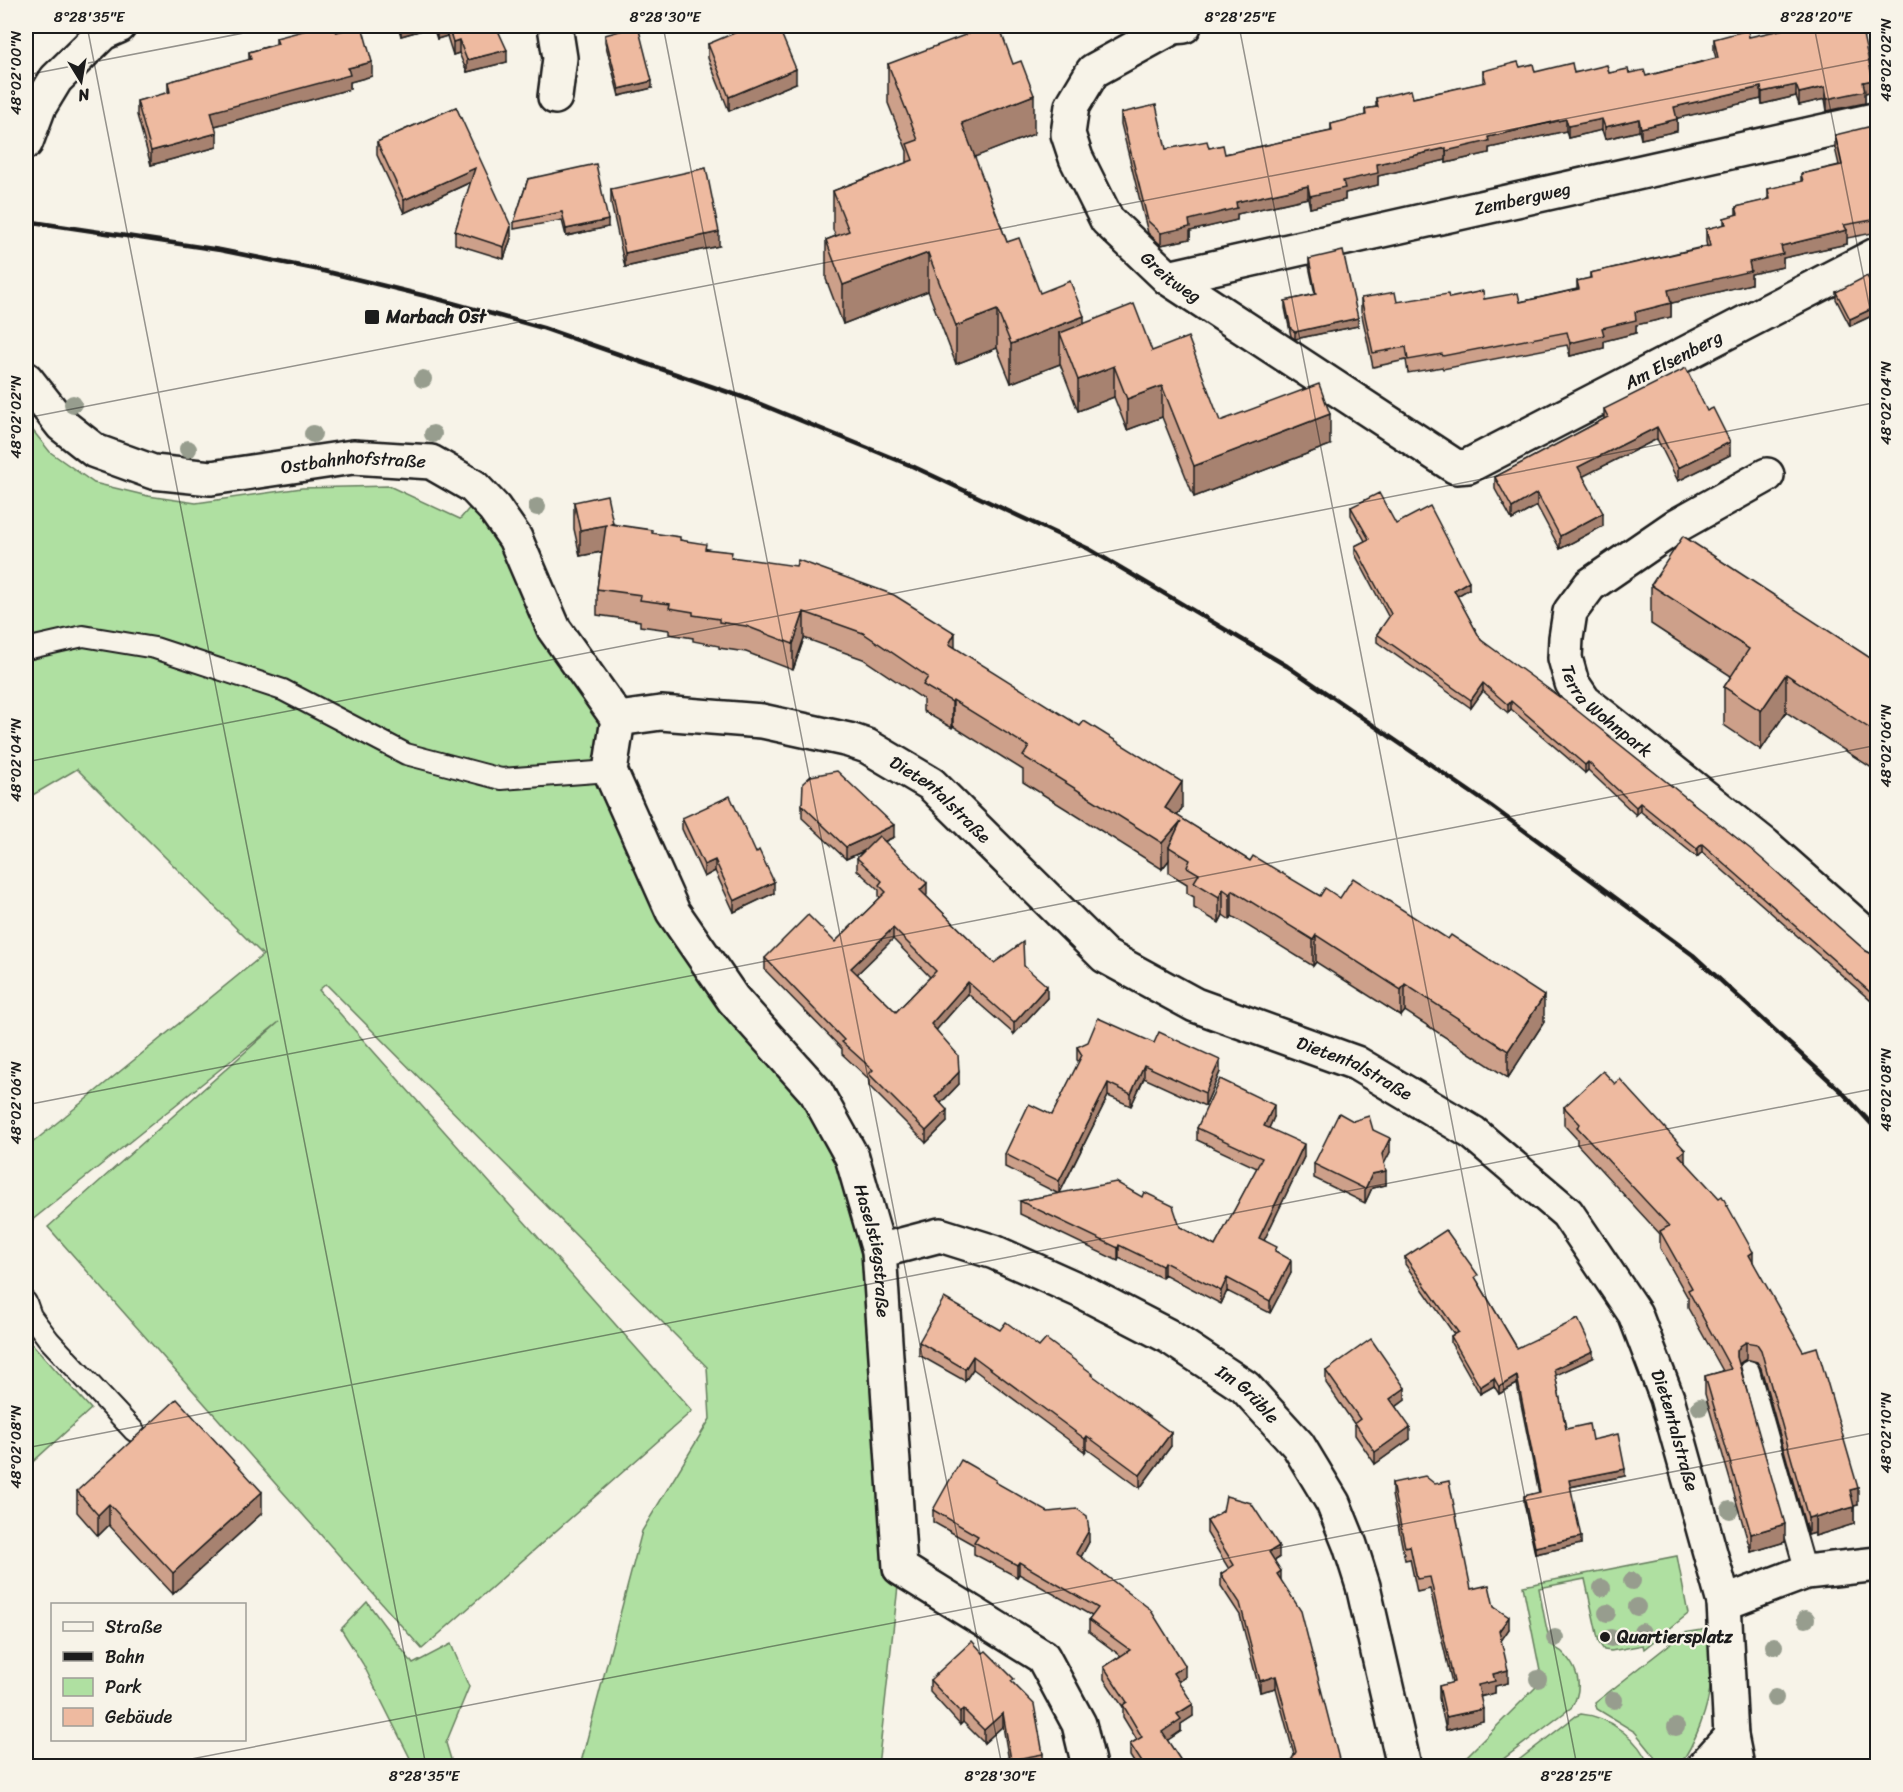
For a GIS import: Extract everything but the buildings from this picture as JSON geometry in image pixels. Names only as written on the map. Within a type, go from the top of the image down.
[{"type":"street","points":[[26,142],[39,107],[56,79],[103,33],[119,26]]},
{"type":"street","points":[[555,26],[560,58],[555,97]]},
{"type":"street","name":"Greitweg","points":[[1184,26],[1173,27],[1093,70],[1072,106],[1068,134],[1076,158],[1107,220],[1168,279],[1456,467],[1468,466]]},
{"type":"street","name":"Zembergweg","points":[[1168,279],[1878,119]]},
{"type":"street","name":"Am Elsenberg","points":[[1468,466],[1878,254]]},
{"type":"street","name":"Ostbahnhofstraße","points":[[26,379],[62,425],[95,451],[153,472],[212,478],[353,457],[431,462],[440,467],[473,486],[494,508],[514,538],[554,629],[618,718]]},
{"type":"street","name":"Terra Wohnpark","points":[[1767,475],[1676,526],[1590,585],[1570,612],[1565,658],[1572,683],[1584,700],[1765,845],[1878,945]]},
{"type":"street","name":"Dietentalstraße","points":[[618,718],[661,713],[762,721],[867,746],[931,784],[1105,956],[1196,1005],[1356,1063],[1473,1133],[1567,1213],[1635,1314],[1667,1398],[1724,1604],[1734,1751]]},
{"type":"street","points":[[610,771],[618,718]]},
{"type":"street","name":"Haselstiegstraße","points":[[610,771],[673,912],[733,999],[816,1092],[852,1157],[879,1251],[900,1568],[1042,1658],[1079,1724],[1089,1767]]},
{"type":"street","name":"Im Grüble","points":[[879,1251],[940,1235],[994,1252],[1081,1291],[1168,1336],[1245,1387],[1298,1445],[1333,1503],[1363,1586],[1404,1767]]},
{"type":"street","points":[[1724,1604],[1806,1572],[1878,1564]]},
{"type":"street","points":[[1704,1767],[1734,1751]]},
{"type":"lane","points":[[26,649],[83,636],[155,648],[283,690],[406,754],[501,779],[610,771]]},
{"type":"lane","points":[[26,1302],[31,1317],[49,1340],[134,1431]]},
{"type":"lane","points":[[1749,1371],[1806,1572]]},
{"type":"green space","points":[[26,422],[50,452],[94,483],[148,496],[196,503],[302,488],[389,486],[460,519],[472,505],[515,538],[618,719],[610,771],[673,912],[852,1157],[900,1568],[878,1766],[580,1766],[642,1531],[710,1419],[707,1367],[326,984],[319,990],[692,1411],[422,1649],[48,1227],[279,1022],[26,1225],[26,1148],[263,955],[77,769],[26,799]]},
{"type":"green space","points":[[26,1337],[91,1409],[26,1468]]},
{"type":"green space","points":[[1677,1556],[1688,1614],[1644,1649],[1643,1645],[1611,1651],[1604,1650],[1599,1643],[1585,1579],[1539,1588],[1549,1639],[1568,1658],[1575,1671],[1578,1685],[1576,1699],[1572,1707],[1494,1766],[1457,1766],[1542,1681],[1523,1586]]},
{"type":"green space","points":[[367,1602],[413,1664],[451,1644],[469,1687],[446,1743],[453,1766],[414,1766],[363,1664],[341,1629]]},
{"type":"green space","points":[[1708,1629],[1712,1674],[1710,1691],[1700,1725],[1679,1766],[1659,1766],[1635,1732],[1597,1709],[1595,1703],[1684,1633]]},
{"type":"green space","points":[[1581,1714],[1602,1719],[1622,1731],[1639,1747],[1649,1766],[1511,1766],[1576,1716]]},
{"type":"railway","points":[[26,221],[220,250],[315,269],[543,328],[748,399],[912,466],[1089,549],[1287,666],[1491,806],[1693,955],[1842,1092],[1878,1131]]},
{"type":"place","name":"Marbach Ost","points":[[372,317]]},
{"type":"place","name":"Quartiersplatz","points":[[1605,1637]]}]
